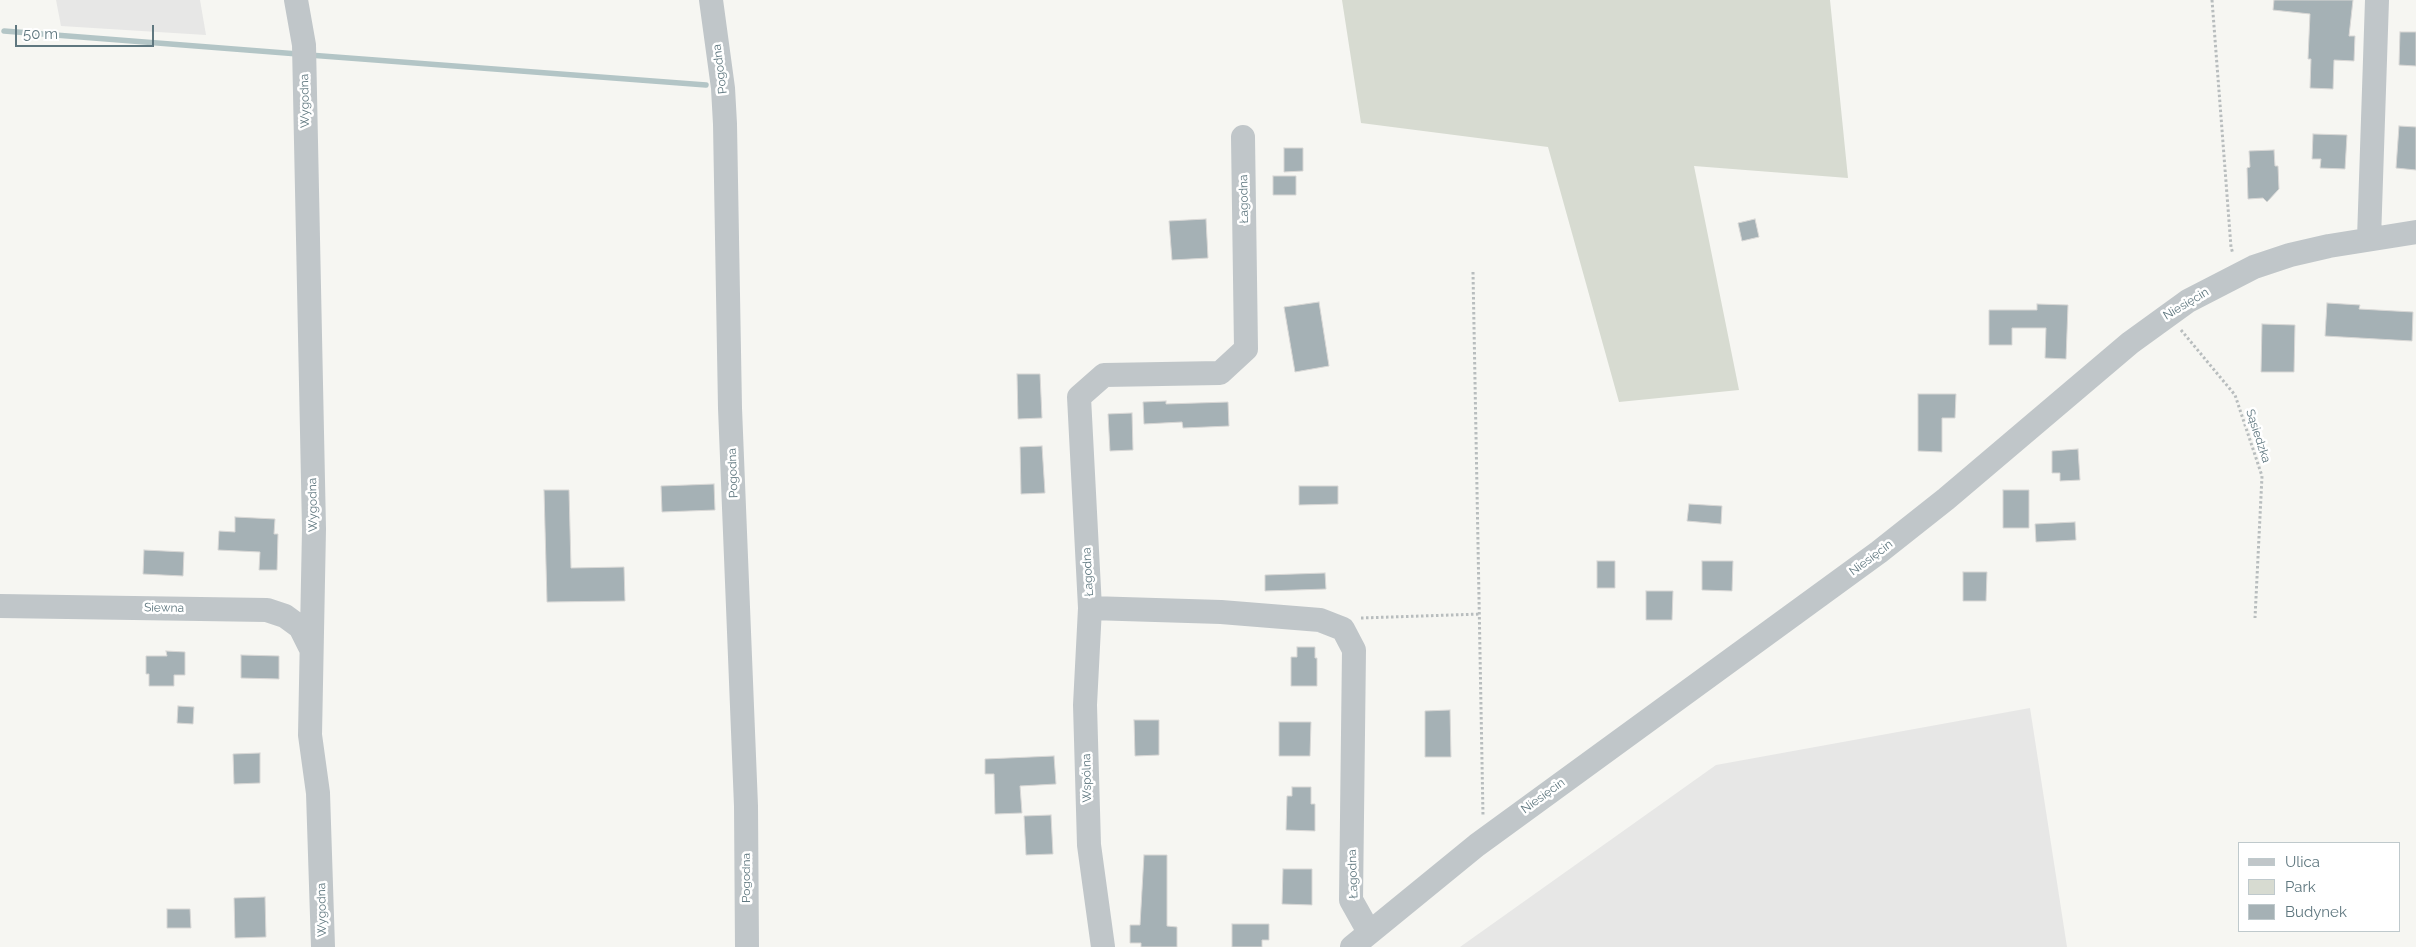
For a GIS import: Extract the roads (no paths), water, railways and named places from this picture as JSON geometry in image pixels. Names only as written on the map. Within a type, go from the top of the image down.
[{"type":"street","name":"Wygodna","points":[[296,0],[304,54],[314,529],[310,735],[318,793],[323,947]]},
{"type":"street","name":"Pogodna","points":[[710,0],[723,88],[725,124],[730,408],[746,806],[747,947]]},
{"type":"street","points":[[2369,239],[2378,0]]},
{"type":"street","name":"Łagodna","points":[[1243,137],[1246,350],[1220,373],[1104,376],[1079,397],[1090,608],[1221,612],[1320,620],[1343,629],[1354,650],[1351,900],[1360,940]]},
{"type":"street","name":"Niesięcin","points":[[1360,940],[1490,835],[1879,552],[1946,499],[2101,367],[2188,300],[2241,274],[2290,255],[2369,239],[2416,232]]},
{"type":"street","name":"Siewna","points":[[0,606],[267,610],[285,616],[300,628],[311,648]]},
{"type":"street","name":"Wspólna","points":[[1090,608],[1085,705],[1089,845],[1103,947]]},
{"type":"waterway","points":[[4,31],[298,54]]},
{"type":"waterway","points":[[309,55],[706,85]]}]
